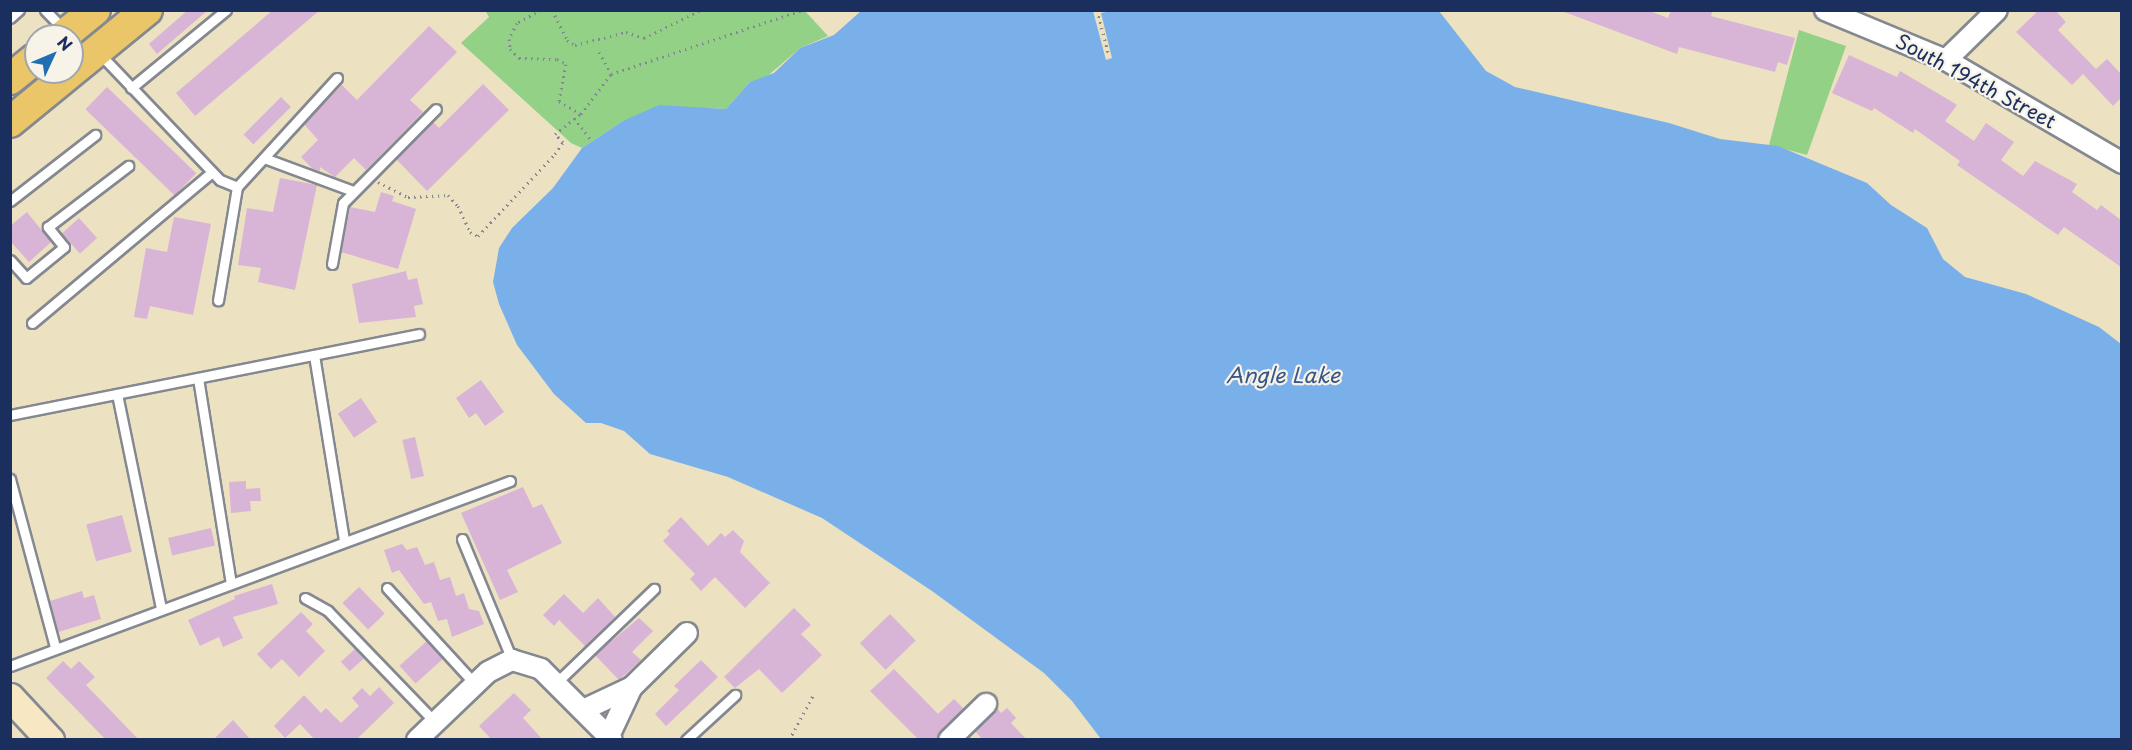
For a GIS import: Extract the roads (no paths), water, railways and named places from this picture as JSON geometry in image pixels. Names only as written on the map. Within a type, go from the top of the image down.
[{"type":"main road","points":[[78,24],[95,10]]},
{"type":"main road","points":[[10,122],[147,10]]},
{"type":"main road","points":[[10,79],[24,68]]},
{"type":"main road","points":[[10,698],[50,740]]},
{"type":"street","name":"South 194th Street","points":[[1825,10],[1946,60],[2121,162]]},
{"type":"street","points":[[1946,60],[1996,10]]},
{"type":"street","points":[[583,710],[632,687],[687,633]]},
{"type":"street","points":[[417,740],[475,684],[512,660],[541,669],[610,738],[632,687]]},
{"type":"street","points":[[949,740],[986,704]]},
{"type":"lane","points":[[10,18],[19,10]]},
{"type":"lane","points":[[45,10],[57,24]]},
{"type":"lane","points":[[131,88],[226,10]]},
{"type":"lane","points":[[97,52],[212,172],[237,187]]},
{"type":"lane","points":[[218,300],[237,187],[337,78]]},
{"type":"lane","points":[[332,264],[343,203],[435,109]]},
{"type":"lane","points":[[10,201],[95,135]]},
{"type":"lane","points":[[264,158],[353,191]]},
{"type":"lane","points":[[10,260],[26,278],[64,247],[48,227],[128,166]]},
{"type":"lane","points":[[32,323],[212,172]]},
{"type":"lane","points":[[10,415],[419,334]]},
{"type":"lane","points":[[314,355],[344,541]]},
{"type":"lane","points":[[198,378],[231,583]]},
{"type":"lane","points":[[117,394],[160,608]]},
{"type":"lane","points":[[10,479],[55,647]]},
{"type":"lane","points":[[10,666],[160,608],[510,481]]},
{"type":"lane","points":[[462,539],[512,660]]},
{"type":"lane","points":[[387,588],[475,684]]},
{"type":"lane","points":[[556,683],[654,589]]},
{"type":"lane","points":[[305,598],[328,611],[435,722]]},
{"type":"lane","points":[[686,740],[735,695]]},
{"type":"water","name":"Angle Lake","points":[[861,11],[1439,11],[1486,71],[1515,87],[1669,123],[1720,139],[1778,146],[1867,183],[1891,205],[1927,228],[1943,259],[1965,277],[2026,294],[2099,327],[2121,344],[2121,739],[1101,739],[1072,701],[1044,673],[932,591],[822,518],[728,477],[650,454],[624,431],[601,423],[586,423],[554,394],[517,345],[499,304],[493,282],[499,248],[512,228],[553,188],[582,148],[623,121],[659,105],[726,109],[750,82],[774,73],[800,48],[834,35]]}]
